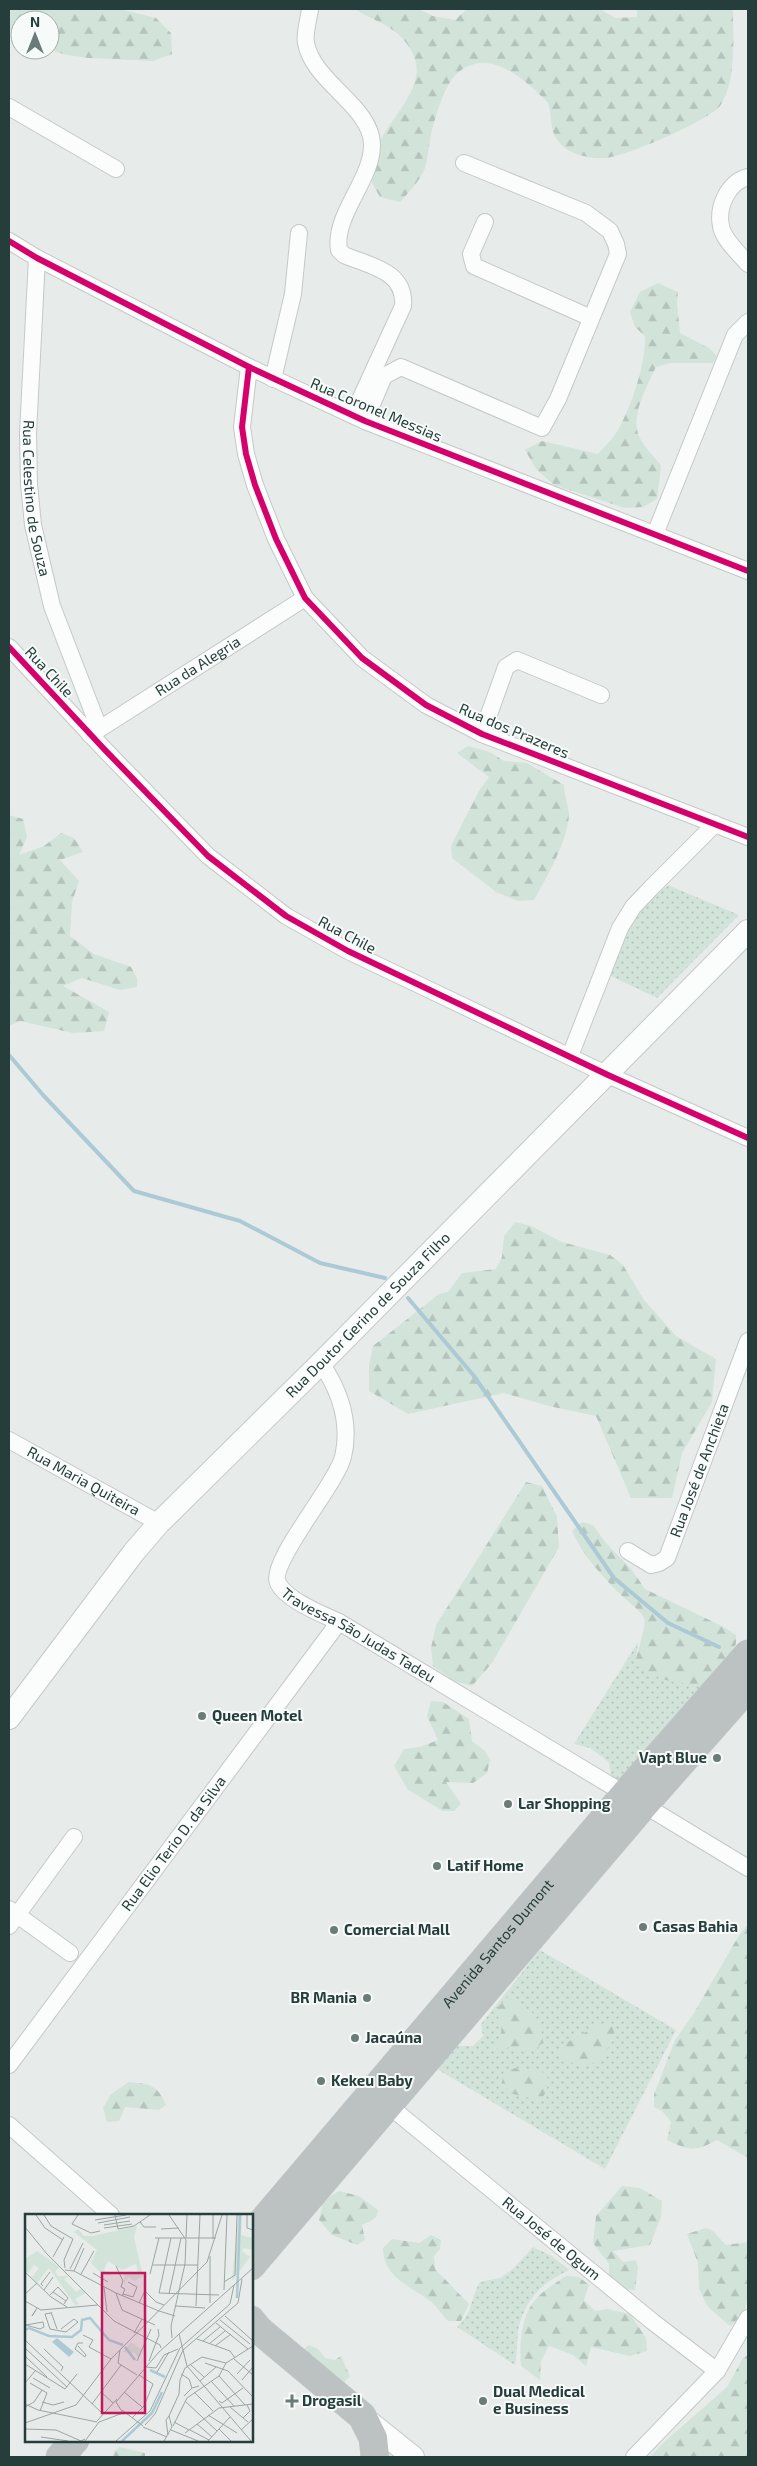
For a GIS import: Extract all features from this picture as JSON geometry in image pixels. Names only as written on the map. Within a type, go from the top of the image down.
[{"type":"highway","name":"Avenida Santos Dumont","points":[[252,2265],[388,2105],[635,1799],[748,1654]]},
{"type":"highway","name":"Avenida Santos Dumont","points":[[252,2234],[635,1799],[748,1687]]},
{"type":"highway","points":[[254,2326],[362,2416],[373,2438],[375,2457]]},
{"type":"highway","points":[[60,2457],[75,2441]]},
{"type":"main road","name":"Rua Doutor Gerino de Souza Filho","points":[[9,1718],[134,1552],[159,1523],[608,1075],[748,931]]},
{"type":"main road","points":[[362,2416],[413,2457]]},
{"type":"street","points":[[310,9],[306,42],[313,63],[368,128],[372,144],[370,158],[339,232],[337,241],[339,250],[344,255],[387,273],[396,279],[402,287],[403,306],[386,343],[359,418]]},
{"type":"street","points":[[11,114],[116,169]]},
{"type":"street","points":[[386,343],[401,366],[542,428],[558,399],[618,254],[616,244],[610,230],[586,213],[464,163]]},
{"type":"street","points":[[748,177],[729,189],[721,207],[721,228],[748,264]]},
{"type":"street","points":[[485,222],[471,254],[474,266],[591,318]]},
{"type":"street","points":[[274,379],[293,294],[299,233]]},
{"type":"street","name":"Rua Coronel Messias","points":[[9,241],[37,258],[249,367],[359,418],[748,570]]},
{"type":"street","name":"Rua Celestino de Souza","points":[[37,258],[28,433],[29,484],[33,525],[52,606],[95,732]]},
{"type":"street","points":[[655,534],[735,335],[748,320]]},
{"type":"street","points":[[359,418],[384,376],[401,366]]},
{"type":"street","name":"Rua dos Prazeres","points":[[249,367],[242,427],[246,454],[255,485],[276,539],[305,598],[341,637],[380,672],[426,705],[482,734],[748,837]]},
{"type":"street","name":"Rua da Alegria","points":[[95,732],[305,598]]},
{"type":"street","name":"Rua Chile","points":[[9,647],[95,732],[208,856],[286,916],[348,951],[608,1075],[748,1138]]},
{"type":"street","points":[[482,734],[506,667],[517,660],[601,695]]},
{"type":"street","points":[[570,1056],[620,928],[634,907],[651,888],[715,824]]},
{"type":"street","name":"Rua José de Anchieta","points":[[628,1551],[652,1565],[660,1563],[667,1558],[748,1341]]},
{"type":"street","name":"Travessa São Judas Tadeu","points":[[321,1363],[334,1382],[340,1398],[346,1436],[343,1457],[336,1477],[286,1550],[278,1568],[277,1582],[282,1589],[298,1601],[339,1622],[748,1868]]},
{"type":"street","name":"Rua Maria Quiteira","points":[[9,1440],[159,1523]]},
{"type":"street","name":"Rua Elio Terio D. da Silva","points":[[9,2065],[339,1622]]},
{"type":"street","points":[[70,1953],[12,1917],[74,1837]]},
{"type":"street","name":"Rua José de Ogum","points":[[388,2105],[653,2322],[717,2371]]},
{"type":"street","points":[[9,2125],[110,2214]]},
{"type":"street","points":[[634,2457],[717,2371],[748,2318]]},
{"type":"green space","points":[[9,9],[120,9],[156,18],[171,33],[172,54],[153,61],[89,58],[60,53],[60,10],[10,10],[9,30]]},
{"type":"green space","points":[[355,9],[418,9],[433,16],[455,20],[467,9],[600,9],[615,18],[637,17],[637,9],[733,9],[732,72],[720,106],[700,120],[684,129],[630,152],[600,158],[574,153],[559,142],[553,132],[548,103],[519,77],[496,65],[484,63],[472,65],[460,71],[446,89],[433,126],[423,173],[400,202],[380,197],[371,176],[374,156],[382,137],[413,87],[417,71],[413,53],[398,34]]},
{"type":"green space","points":[[658,283],[678,292],[677,303],[680,333],[709,348],[717,356],[713,363],[671,363],[656,367],[641,402],[638,412],[637,430],[640,438],[661,466],[657,499],[643,507],[625,508],[554,485],[536,469],[525,450],[542,441],[598,454],[614,437],[633,396],[641,371],[645,347],[645,336],[635,327],[630,312],[640,292]]},
{"type":"green space","points":[[468,746],[490,752],[504,761],[527,763],[564,785],[569,812],[568,825],[556,859],[534,900],[518,901],[496,892],[452,858],[451,846],[479,791],[489,777],[457,753]]},
{"type":"green space","points":[[9,815],[23,819],[27,837],[19,855],[44,846],[61,833],[74,838],[83,852],[60,860],[79,881],[72,902],[70,936],[94,954],[131,967],[137,978],[137,987],[120,990],[82,978],[63,986],[109,1012],[104,1031],[73,1033],[20,1021],[9,1026]]},
{"type":"green space","points":[[668,885],[739,915],[657,998],[609,975],[625,936],[638,915]]},
{"type":"green space","points":[[515,1222],[531,1226],[562,1242],[610,1255],[623,1265],[644,1300],[676,1336],[716,1359],[712,1402],[682,1453],[672,1498],[631,1498],[596,1416],[549,1406],[504,1393],[408,1414],[369,1391],[369,1365],[373,1346],[439,1294],[448,1292],[462,1273],[496,1269],[502,1257],[504,1236]]},
{"type":"green space","points":[[526,1482],[542,1486],[557,1517],[559,1547],[492,1663],[472,1686],[454,1681],[433,1666],[431,1648],[436,1625]]},
{"type":"green space","points":[[582,1522],[593,1525],[606,1543],[632,1570],[645,1589],[722,1626],[736,1635],[736,1644],[714,1677],[700,1685],[669,1681],[652,1675],[636,1659],[645,1621],[644,1618],[600,1573],[576,1540],[572,1531]]},
{"type":"green space","points":[[638,1642],[636,1659],[714,1677],[621,1783],[612,1780],[609,1762],[590,1748],[574,1744]]},
{"type":"green space","points":[[431,1701],[443,1702],[469,1719],[472,1741],[485,1751],[490,1760],[487,1773],[473,1783],[446,1782],[461,1804],[454,1811],[443,1811],[408,1790],[394,1766],[404,1749],[420,1747],[438,1740],[427,1716]]},
{"type":"green space","points":[[748,1924],[748,2158],[717,2140],[703,2147],[692,2149],[667,2140],[671,2122],[662,2111],[654,2107],[654,2094],[675,2040],[694,2013],[738,1937]]},
{"type":"green space","points":[[540,1950],[676,2030],[605,2169],[437,2069],[455,2046],[473,2046],[483,2036],[481,2024]]},
{"type":"green space","points":[[509,1996],[520,2008],[530,2010],[538,2021],[543,2042],[535,2050],[519,2051],[509,2047],[502,2051],[495,2047],[501,2031],[501,2023],[497,2015],[498,2007]]},
{"type":"green space","points":[[600,2024],[613,2025],[615,2038],[597,2063],[576,2065],[560,2054],[568,2042]]},
{"type":"green space","points":[[515,2068],[547,2073],[547,2088],[545,2094],[539,2100],[513,2094],[502,2083],[503,2073]]},
{"type":"green space","points":[[129,2082],[152,2086],[163,2098],[166,2105],[159,2110],[125,2107],[119,2121],[107,2122],[103,2108],[111,2094]]},
{"type":"green space","points":[[622,2186],[640,2188],[662,2201],[661,2217],[650,2245],[613,2251],[623,2262],[636,2260],[638,2268],[635,2290],[621,2289],[609,2278],[609,2264],[593,2243],[596,2216]]},
{"type":"green space","points":[[339,2191],[359,2196],[378,2210],[375,2218],[362,2225],[365,2240],[357,2245],[332,2235],[319,2220],[323,2201]]},
{"type":"green space","points":[[706,2228],[713,2231],[726,2245],[748,2242],[748,2298],[742,2317],[730,2326],[708,2307],[699,2289],[698,2263],[687,2234]]},
{"type":"green space","points":[[431,2235],[441,2240],[440,2249],[434,2256],[435,2269],[469,2304],[461,2321],[448,2321],[433,2303],[399,2280],[393,2274],[384,2258],[383,2248],[392,2239],[419,2243]]},
{"type":"green space","points":[[533,2247],[552,2256],[569,2270],[538,2290],[528,2304],[520,2322],[515,2365],[457,2327],[469,2311],[480,2282],[500,2278],[513,2269]]},
{"type":"green space","points":[[566,2276],[579,2277],[589,2285],[584,2300],[595,2311],[607,2309],[630,2314],[646,2338],[647,2351],[630,2356],[591,2347],[586,2366],[573,2355],[549,2346],[541,2361],[540,2380],[521,2366],[522,2330],[527,2312],[540,2295]]},
{"type":"green space","points":[[309,2345],[318,2349],[325,2358],[335,2360],[341,2356],[350,2376],[339,2388],[301,2351]]},
{"type":"green space","points":[[748,2355],[748,2457],[650,2457],[663,2443],[727,2387],[743,2358]]},
{"type":"green space","points":[[120,2447],[145,2453],[145,2457],[113,2457],[114,2451]]},
{"type":"waterway","points":[[9,1055],[43,1095],[134,1191],[240,1221],[320,1263],[385,1278]]},
{"type":"waterway","points":[[408,1298],[474,1376],[614,1578],[668,1623],[719,1647]]},
{"type":"cycle path","points":[[9,241],[37,258],[249,367],[365,421],[748,571]]},
{"type":"cycle path","points":[[249,367],[242,427],[246,454],[255,485],[276,539],[305,598],[362,658],[426,705],[482,734],[748,837]]},
{"type":"cycle path","points":[[9,647],[105,750],[208,856],[286,916],[348,951],[608,1075],[748,1138]]},
{"type":"place","name":"Queen Motel","points":[[202,1716]]},
{"type":"place","name":"Vapt Blue","points":[[717,1758]]},
{"type":"place","name":"Lar Shopping","points":[[508,1804]]},
{"type":"place","name":"Latif Home","points":[[437,1866]]},
{"type":"place","name":"Casas Bahia","points":[[643,1927]]},
{"type":"place","name":"Comercial Mall","points":[[334,1930]]},
{"type":"place","name":"BR Mania","points":[[367,1998]]},
{"type":"place","name":"Jacaúna","points":[[355,2038]]},
{"type":"place","name":"Kekeu Baby","points":[[321,2081]]},
{"type":"place","name":"Drogasil","points":[[292,2401]]},
{"type":"place","name":"Dual Medical e Business","points":[[483,2401]]}]
